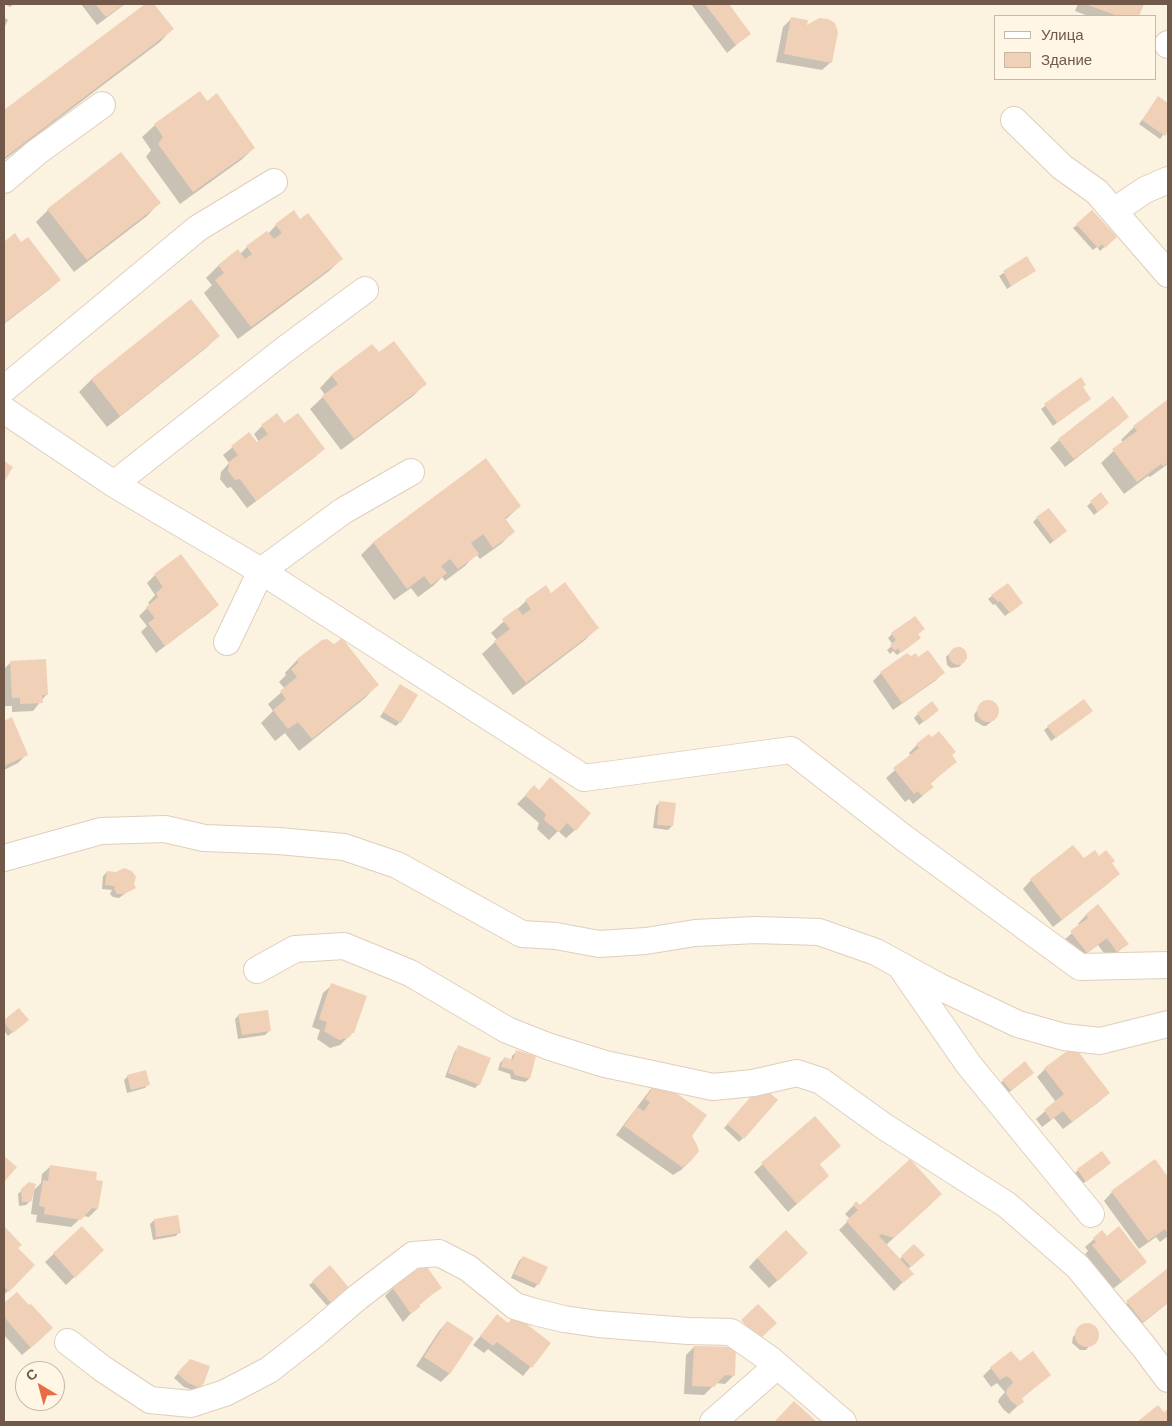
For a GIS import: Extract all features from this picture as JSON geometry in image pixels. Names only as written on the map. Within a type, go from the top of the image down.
[{"type":"street","points":[[4,180],[37,152],[102,105]]},
{"type":"street","points":[[1014,120],[1062,167],[1097,192],[1168,274]]},
{"type":"street","points":[[1114,211],[1145,190],[1168,180]]},
{"type":"street","points":[[4,389],[198,228],[274,182]]},
{"type":"street","points":[[114,484],[284,350],[364,290]]},
{"type":"street","points":[[4,410],[114,484],[261,571],[584,778],[790,750],[904,838],[1080,967],[1168,965]]},
{"type":"street","points":[[227,642],[261,571],[343,511],[411,472]]},
{"type":"street","points":[[4,858],[101,831],[165,829],[204,838],[344,846],[397,865],[522,934],[556,936],[599,944],[646,941],[695,933],[756,930],[819,932],[876,952],[938,986],[1018,1024],[1064,1037],[1100,1041],[1168,1024]]},
{"type":"street","points":[[257,970],[295,949],[344,946],[410,973],[507,1030],[550,1047],[606,1064],[712,1087],[752,1082],[797,1073],[821,1081],[885,1127],[1021,1217],[1078,1267],[1168,1379]]},
{"type":"street","points":[[900,966],[969,1065],[1091,1214]]},
{"type":"street","points":[[68,1342],[103,1369],[150,1400],[191,1404],[225,1393],[269,1370],[315,1334],[358,1296],[413,1255],[439,1253],[468,1268],[515,1306],[564,1319],[598,1324],[688,1331],[731,1332],[777,1366],[843,1422]]},
{"type":"street","points":[[713,1422],[777,1366]]},
{"type":"building","points":[[95,4],[124,4],[106,17]]},
{"type":"building","points":[[145,4],[154,4],[174,29],[4,158],[4,110]]},
{"type":"building","points":[[705,4],[729,4],[751,34],[736,45]]},
{"type":"building","points":[[1085,4],[1144,4],[1139,15],[1115,15]]},
{"type":"building","points":[[791,17],[808,20],[807,25],[819,18],[828,19],[835,23],[838,32],[832,63],[784,54]]},
{"type":"building","points":[[200,91],[207,101],[217,93],[255,148],[193,192],[158,144],[163,137],[154,124]]},
{"type":"building","points":[[1158,96],[1168,103],[1168,131],[1165,136],[1142,120]]},
{"type":"building","points":[[121,152],[161,203],[87,260],[47,209]]},
{"type":"building","points":[[294,210],[300,219],[308,213],[343,259],[251,327],[215,280],[224,273],[218,265],[238,249],[245,259],[252,254],[246,246],[267,231],[274,239],[282,233],[275,224]]},
{"type":"building","points":[[1092,210],[1117,237],[1105,248],[1102,244],[1098,248],[1076,224]]},
{"type":"building","points":[[15,233],[21,242],[28,237],[61,280],[4,323],[4,242]]},
{"type":"building","points":[[1027,256],[1036,271],[1011,286],[1003,271]]},
{"type":"building","points":[[191,299],[220,336],[120,416],[91,379]]},
{"type":"building","points":[[394,341],[427,384],[354,439],[322,396],[338,384],[331,375],[372,344],[379,352]]},
{"type":"building","points":[[1081,377],[1086,385],[1083,387],[1091,399],[1057,423],[1044,404]]},
{"type":"building","points":[[1113,396],[1129,417],[1074,459],[1058,439]]},
{"type":"building","points":[[1168,399],[1168,462],[1164,466],[1161,464],[1137,482],[1112,449],[1137,431],[1133,426]]},
{"type":"building","points":[[277,413],[284,423],[298,413],[325,449],[256,501],[240,479],[235,480],[228,471],[229,462],[238,455],[231,446],[249,432],[257,442],[268,434],[261,425]]},
{"type":"building","points":[[486,458],[521,506],[505,518],[515,532],[493,548],[483,534],[471,543],[479,554],[458,569],[450,559],[441,566],[447,573],[431,585],[424,576],[407,589],[373,542]]},
{"type":"building","points":[[4,461],[13,467],[4,482]]},
{"type":"building","points":[[1101,492],[1109,503],[1098,512],[1090,501]]},
{"type":"building","points":[[1049,508],[1067,531],[1054,541],[1036,517]]},
{"type":"building","points":[[181,554],[219,605],[165,646],[148,623],[155,618],[146,607],[158,597],[156,593],[163,587],[154,574]]},
{"type":"building","points":[[565,582],[599,628],[526,683],[494,641],[510,629],[502,619],[517,608],[523,615],[531,609],[525,600],[546,585],[551,593]]},
{"type":"building","points":[[1008,583],[1023,603],[1010,613],[1000,601],[998,602],[991,595]]},
{"type":"building","points":[[915,616],[925,629],[918,634],[921,638],[901,653],[898,648],[895,651],[890,645],[896,640],[891,633]]},
{"type":"building","points":[[342,638],[379,685],[312,739],[298,722],[288,729],[273,710],[286,699],[280,691],[297,677],[291,669],[298,663],[297,659],[322,640],[327,639],[334,644]]},
{"type":"building","points":[[954,647],[962,647],[967,652],[965,663],[954,665],[949,660],[949,652]]},
{"type":"building","points":[[928,650],[945,673],[902,703],[880,672],[907,653],[911,656],[916,653],[918,657]]},
{"type":"building","points":[[46,659],[48,695],[42,695],[43,703],[20,704],[20,698],[12,698],[10,661]]},
{"type":"building","points":[[400,684],[418,695],[401,723],[383,712]]},
{"type":"building","points":[[1084,699],[1093,711],[1056,738],[1047,726]]},
{"type":"building","points":[[988,700],[996,703],[999,711],[996,719],[988,722],[980,719],[977,711],[980,703]]},
{"type":"building","points":[[932,701],[939,710],[924,722],[917,713]]},
{"type":"building","points":[[12,717],[28,755],[4,766],[4,721]]},
{"type":"building","points":[[939,731],[956,752],[952,755],[957,762],[930,783],[934,787],[922,796],[918,791],[914,794],[893,768],[919,748],[916,744],[929,734],[932,737]]},
{"type":"building","points":[[550,777],[591,813],[576,831],[567,823],[559,832],[544,820],[546,814],[525,795],[534,785],[539,790]]},
{"type":"building","points":[[659,801],[676,803],[673,826],[657,825]]},
{"type":"building","points":[[1073,845],[1084,858],[1095,850],[1099,856],[1106,850],[1115,861],[1112,863],[1120,874],[1062,920],[1030,879]]},
{"type":"building","points":[[124,868],[132,871],[136,877],[134,884],[136,888],[124,894],[117,894],[114,889],[115,886],[105,885],[107,871],[116,872]]},
{"type":"building","points":[[1098,904],[1129,944],[1117,952],[1107,938],[1087,953],[1070,931],[1088,918],[1086,914]]},
{"type":"building","points":[[331,983],[367,996],[354,1033],[350,1037],[339,1040],[324,1031],[327,1022],[319,1019]]},
{"type":"building","points":[[19,1008],[29,1020],[13,1033],[4,1023],[4,1020]]},
{"type":"building","points":[[268,1010],[271,1031],[242,1035],[238,1014]]},
{"type":"building","points":[[458,1045],[491,1058],[480,1085],[448,1073]]},
{"type":"building","points":[[1074,1046],[1110,1093],[1072,1122],[1063,1111],[1051,1120],[1044,1110],[1064,1094],[1044,1068]]},
{"type":"building","points":[[516,1050],[536,1056],[530,1079],[515,1075],[513,1070],[501,1067],[504,1057],[513,1060]]},
{"type":"building","points":[[1025,1061],[1034,1073],[1011,1091],[1002,1080]]},
{"type":"building","points":[[146,1070],[150,1085],[131,1090],[127,1075]]},
{"type":"building","points":[[658,1080],[707,1115],[692,1136],[699,1151],[691,1161],[682,1167],[624,1126],[637,1107],[644,1111],[650,1102],[645,1099]]},
{"type":"building","points":[[761,1085],[778,1100],[744,1139],[727,1124]]},
{"type":"building","points":[[815,1116],[841,1146],[820,1164],[829,1176],[797,1204],[761,1163]]},
{"type":"building","points":[[1102,1151],[1111,1163],[1086,1182],[1077,1169]]},
{"type":"building","points":[[4,1156],[17,1167],[4,1182]]},
{"type":"building","points":[[910,1159],[942,1194],[894,1238],[881,1234],[879,1236],[914,1274],[903,1283],[846,1221],[858,1210],[853,1205],[856,1201],[860,1205]]},
{"type":"building","points":[[1155,1159],[1168,1177],[1168,1234],[1165,1229],[1148,1241],[1111,1191]]},
{"type":"building","points":[[50,1165],[97,1172],[96,1180],[103,1181],[98,1209],[92,1208],[81,1220],[44,1214],[45,1207],[39,1206],[43,1180],[48,1181]]},
{"type":"building","points":[[29,1182],[36,1184],[31,1202],[22,1202],[21,1189]]},
{"type":"building","points":[[178,1215],[181,1233],[156,1237],[154,1219]]},
{"type":"building","points":[[4,1226],[22,1245],[18,1248],[35,1265],[9,1292],[4,1286]]},
{"type":"building","points":[[82,1226],[104,1250],[75,1278],[53,1253]]},
{"type":"building","points":[[1119,1226],[1147,1262],[1122,1282],[1092,1245],[1096,1242],[1093,1238],[1102,1230],[1107,1236]]},
{"type":"building","points":[[786,1230],[808,1253],[778,1281],[757,1258]]},
{"type":"building","points":[[914,1244],[925,1255],[911,1267],[901,1256]]},
{"type":"building","points":[[523,1256],[548,1267],[539,1285],[514,1274]]},
{"type":"building","points":[[425,1264],[442,1288],[420,1303],[420,1307],[411,1314],[392,1287]]},
{"type":"building","points":[[330,1265],[350,1289],[332,1304],[312,1281]]},
{"type":"building","points":[[1168,1268],[1168,1303],[1143,1322],[1126,1301]]},
{"type":"building","points":[[17,1292],[53,1328],[31,1348],[4,1317],[4,1303]]},
{"type":"building","points":[[758,1304],[777,1323],[759,1340],[741,1320]]},
{"type":"building","points":[[497,1314],[508,1323],[515,1315],[551,1343],[532,1368],[497,1342],[493,1346],[480,1336]]},
{"type":"building","points":[[447,1321],[474,1338],[450,1374],[424,1357]]},
{"type":"building","points":[[1087,1323],[1095,1327],[1099,1335],[1095,1343],[1087,1347],[1079,1343],[1075,1335],[1079,1327]]},
{"type":"building","points":[[694,1346],[736,1347],[735,1376],[725,1375],[714,1387],[692,1386]]},
{"type":"building","points":[[1011,1351],[1020,1361],[1033,1351],[1051,1375],[1022,1398],[1024,1402],[1018,1406],[1006,1394],[1007,1389],[1013,1383],[1010,1378],[1006,1376],[1000,1380],[990,1367]]},
{"type":"building","points":[[190,1359],[210,1366],[204,1383],[200,1388],[188,1383],[177,1373]]},
{"type":"building","points":[[794,1401],[817,1422],[774,1422]]},
{"type":"building","points":[[1158,1405],[1164,1412],[1168,1409],[1168,1422],[1137,1422]]}]
